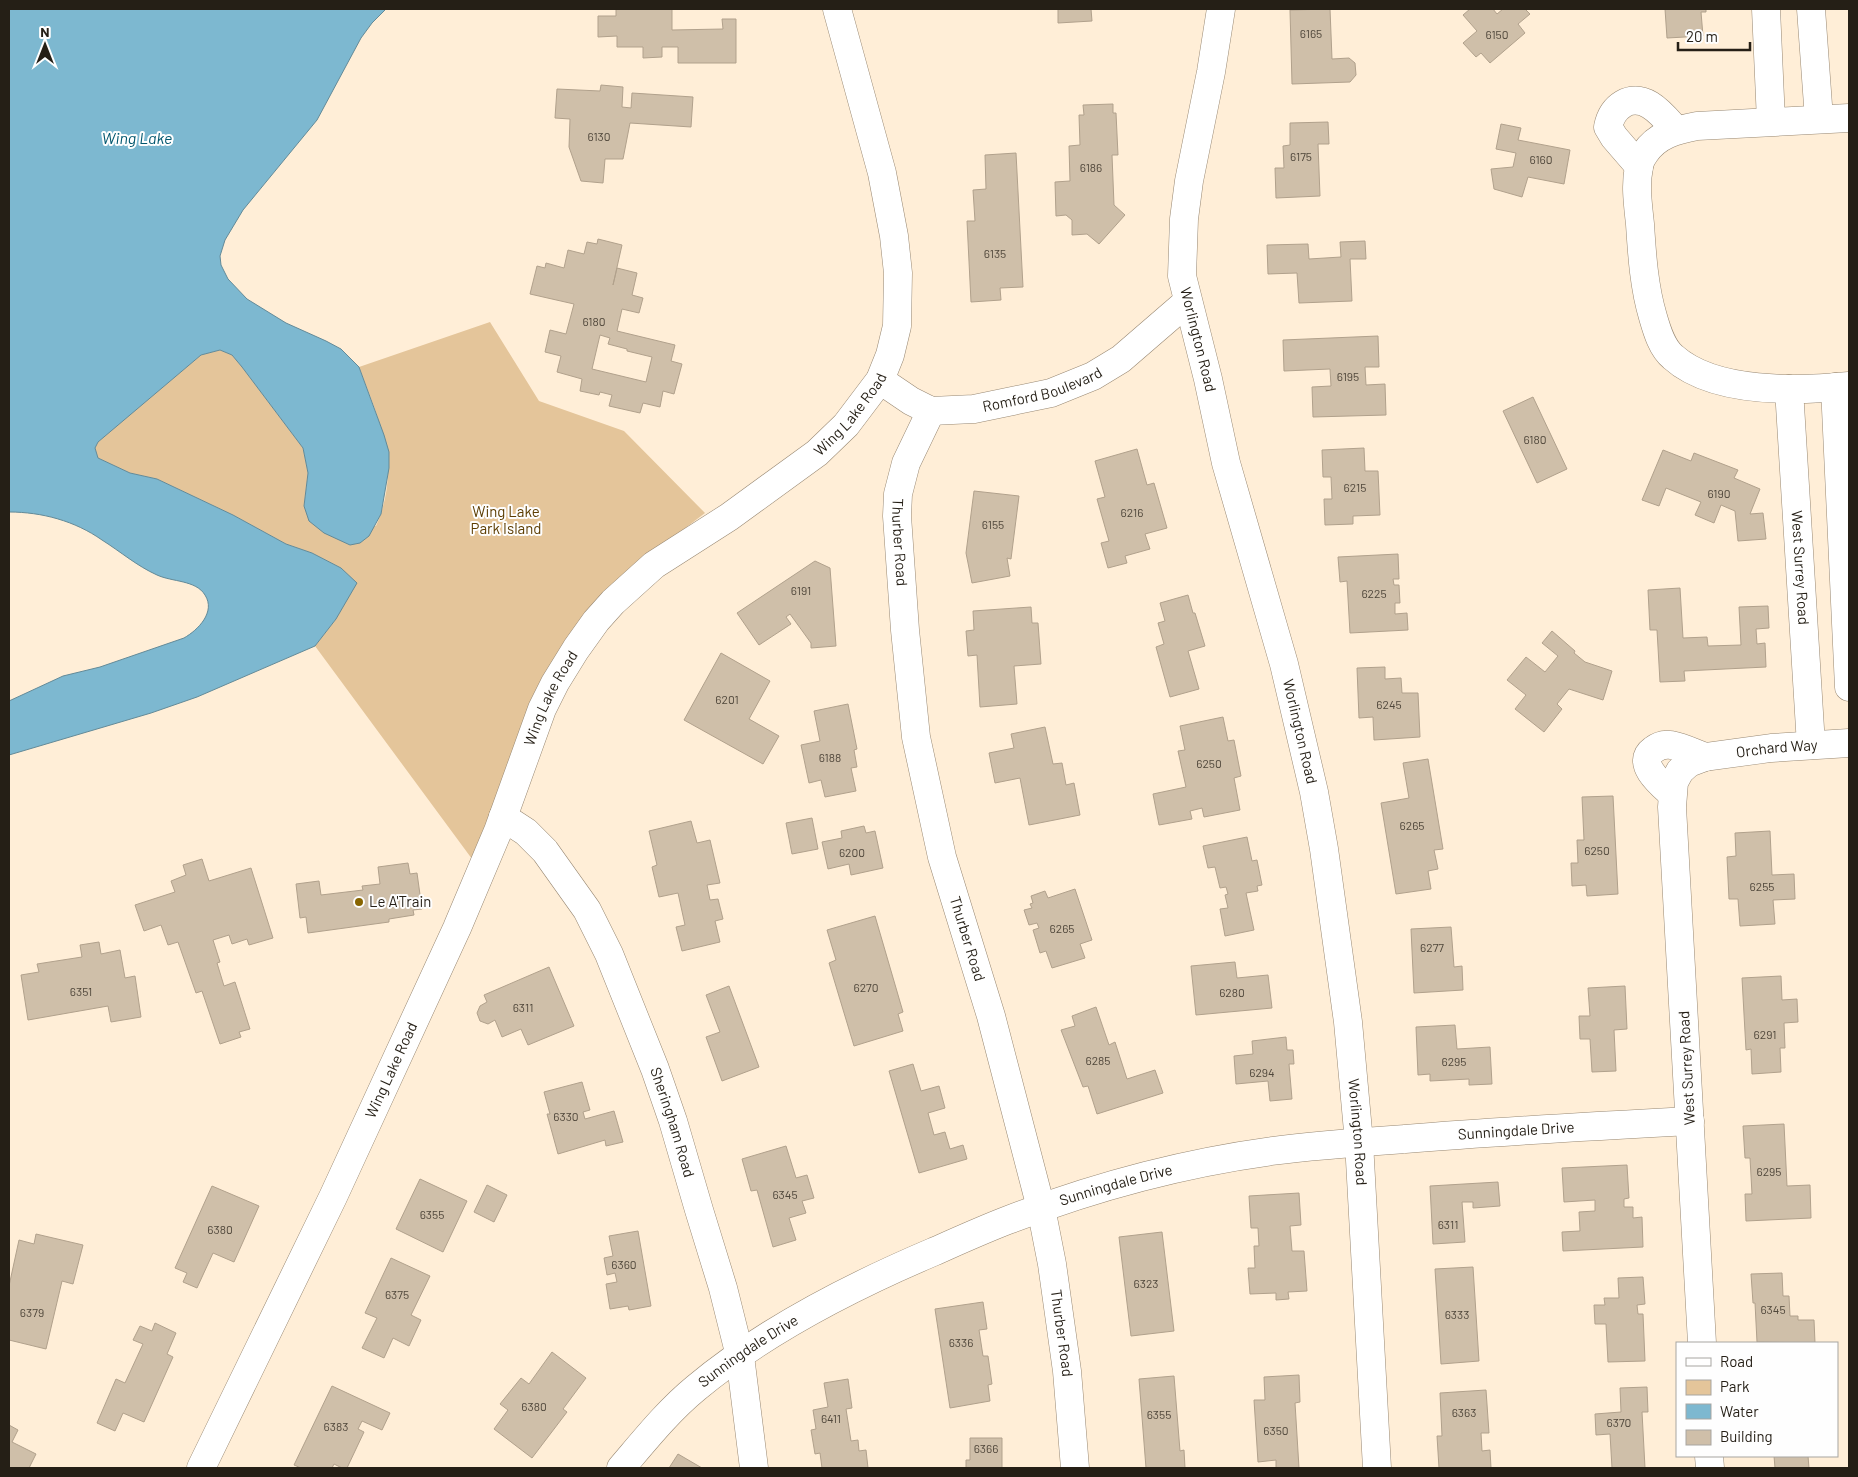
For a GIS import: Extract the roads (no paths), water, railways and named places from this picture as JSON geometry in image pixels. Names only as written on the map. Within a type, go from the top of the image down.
[{"type":"street","name":"Wing Lake Road","points":[[201,1468],[333,1197],[457,928],[503,816],[542,709],[564,669],[596,621],[613,602],[654,565],[729,517],[817,453],[846,425],[880,380],[890,355],[897,326],[898,273],[894,236],[882,173],[837,9]]},
{"type":"street","name":"Worlington Road","points":[[1221,9],[1211,72],[1189,181],[1184,219],[1182,276],[1187,302],[1208,379],[1226,463],[1284,664],[1314,792],[1332,902],[1348,1022],[1359,1142],[1377,1468]]},
{"type":"street","points":[[1766,9],[1795,120]]},
{"type":"street","points":[[1795,120],[1811,9]]},
{"type":"street","points":[[1639,166],[1614,137],[1608,127],[1613,112],[1623,103],[1635,101],[1648,104],[1660,113],[1676,130]]},
{"type":"street","points":[[1849,118],[1697,126],[1676,130],[1663,136],[1644,154],[1639,166],[1637,193],[1644,271],[1653,318],[1661,341],[1672,356],[1680,363],[1707,376],[1753,387],[1822,388],[1849,687]]},
{"type":"street","name":"Romford Boulevard","points":[[880,380],[911,401],[931,411],[953,411],[1019,401],[1072,385],[1093,376],[1121,359],[1187,302]]},
{"type":"street","name":"West Surrey Road","points":[[1811,745],[1822,388]]},
{"type":"street","name":"Thurber Road","points":[[931,411],[906,463],[898,494],[897,516],[901,578],[916,737],[942,857],[991,1016],[1041,1208],[1052,1264],[1067,1371],[1075,1468]]},
{"type":"street","name":"Orchard Way","points":[[1705,756],[1671,745],[1660,746],[1651,751],[1648,757],[1648,765],[1655,779],[1676,782],[1689,762],[1705,756],[1849,743]]},
{"type":"street","name":"West Surrey Road","points":[[1676,782],[1690,1121],[1702,1342]]},
{"type":"street","name":"Sheringham Road","points":[[503,816],[526,832],[545,851],[587,910],[609,954],[655,1069],[673,1121],[740,1356],[754,1468]]},
{"type":"street","name":"Sunningdale Drive","points":[[621,1468],[655,1428],[696,1388],[740,1356],[817,1308],[860,1285],[947,1246],[1007,1220],[1041,1208],[1138,1179],[1223,1159],[1298,1148],[1481,1133],[1690,1121]]},
{"type":"water","name":"Wing Lake","points":[[9,9],[386,9],[361,38],[317,120],[243,210],[225,240],[220,256],[221,265],[228,279],[247,299],[286,323],[341,349],[359,367],[384,435],[389,452],[389,468],[381,514],[369,536],[360,543],[350,545],[324,533],[309,521],[304,506],[308,473],[303,448],[232,355],[220,350],[201,355],[98,442],[95,448],[98,458],[130,473],[157,479],[233,515],[286,544],[312,553],[341,568],[357,583],[336,619],[315,646],[197,697],[151,713],[9,755],[9,701],[63,676],[100,667],[184,638],[204,620],[207,614],[208,601],[201,590],[196,587],[150,571],[92,533],[81,528],[46,516],[9,512]]},
{"type":"place","name":"Le A'Train","points":[[359,902]]},
{"type":"park label","name":"Wing Lake Park Island","points":[[506,520]]}]
